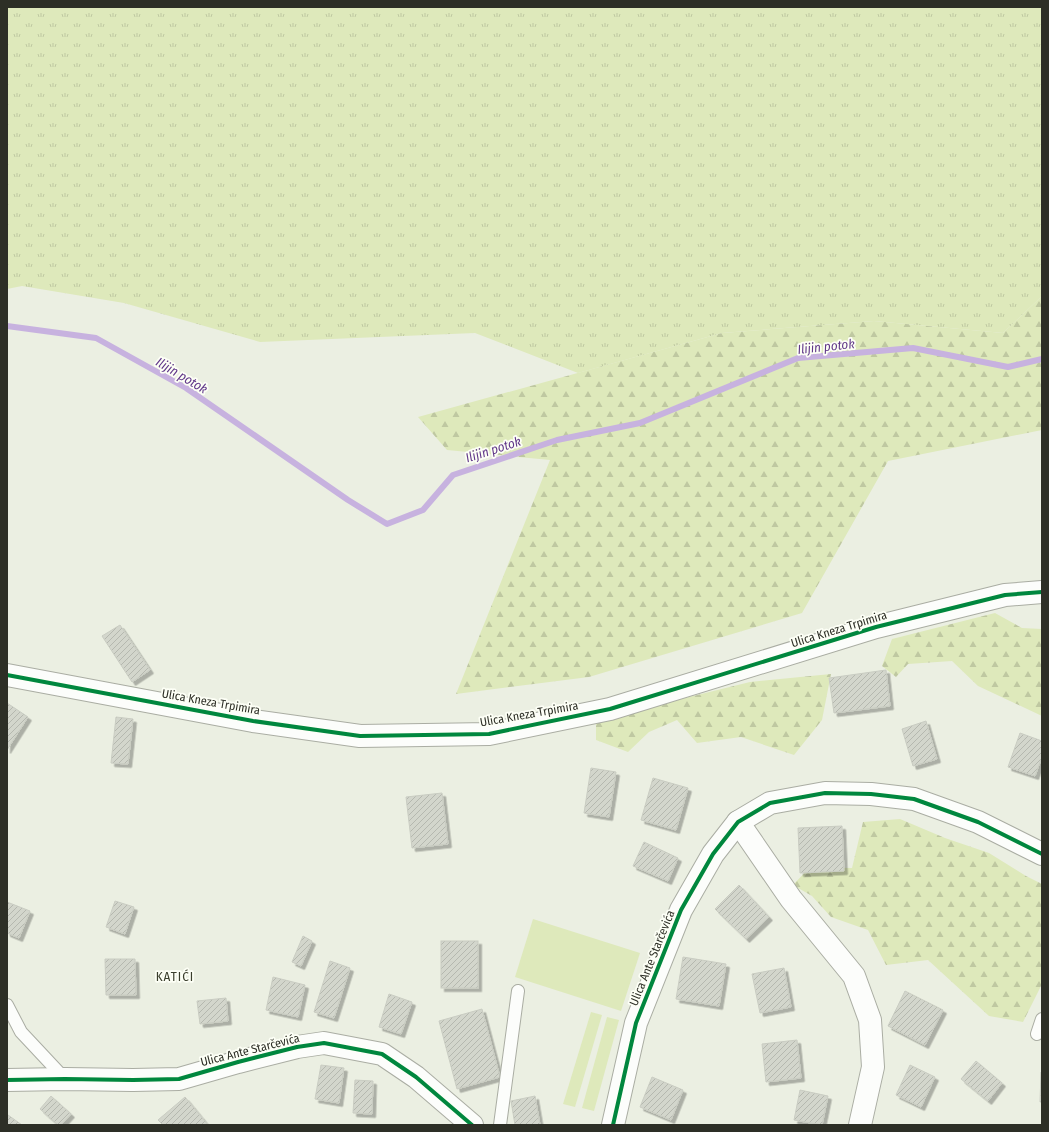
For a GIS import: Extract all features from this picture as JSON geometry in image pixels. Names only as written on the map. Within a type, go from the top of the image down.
[{"type":"street","name":"Ulica Kneza Trpimira","points":[[7,675],[253,720],[360,736],[489,734],[610,710],[876,627],[1005,595],[1042,592]]},
{"type":"street","name":"Ulica Ante Starčevića","points":[[613,1125],[636,1023],[679,917],[713,854],[738,822],[770,803],[825,793],[871,794],[914,799],[978,822],[1042,854]]},
{"type":"street","points":[[738,822],[791,899],[854,976],[870,1020],[873,1067],[860,1125]]},
{"type":"street","name":"Ulica Ante Starčevića","points":[[7,1080],[179,1079],[282,1051],[324,1043],[382,1054],[416,1077],[472,1125]]},
{"type":"lane","points":[[500,1125],[518,991]]},
{"type":"lane","points":[[7,1004],[21,1032],[65,1079]]},
{"type":"lane","points":[[1037,1034],[1042,1019]]},
{"type":"green space","points":[[7,7],[1042,7],[1042,296],[1003,333],[874,321],[722,333],[578,373],[475,333],[260,342],[124,303],[22,286],[7,289]]},
{"type":"green space","points":[[1042,296],[1042,430],[888,461],[802,613],[589,677],[456,694],[550,460],[447,450],[418,417],[722,333],[874,321],[1003,333]]},
{"type":"green space","points":[[995,613],[1022,628],[1042,629],[1042,716],[978,686],[952,661],[908,664],[896,677],[882,666],[892,639]]},
{"type":"green space","points":[[831,674],[822,720],[794,755],[741,737],[697,743],[677,720],[649,732],[628,752],[596,740],[596,723],[750,682]]},
{"type":"green space","points":[[900,819],[945,838],[989,853],[1042,884],[1042,984],[1023,1022],[989,1016],[928,960],[886,965],[868,930],[831,917],[812,896],[793,885],[810,867],[852,868],[863,822]]},
{"type":"green space","points":[[533,919],[640,953],[621,1011],[515,977]]},
{"type":"green space","points":[[591,1012],[602,1015],[575,1107],[563,1104]]},
{"type":"green space","points":[[607,1017],[619,1020],[594,1111],[582,1108]]},
{"type":"building","points":[[120,625],[150,670],[132,682],[102,636]]},
{"type":"building","points":[[886,670],[890,706],[834,713],[829,678]]},
{"type":"building","points":[[7,703],[28,717],[7,750]]},
{"type":"building","points":[[116,717],[133,719],[128,764],[111,763]]},
{"type":"building","points":[[926,721],[937,759],[913,766],[902,729]]},
{"type":"building","points":[[1020,733],[1042,741],[1042,757],[1035,776],[1008,767]]},
{"type":"building","points":[[591,768],[616,772],[609,817],[584,813]]},
{"type":"building","points":[[653,778],[688,788],[676,830],[641,820]]},
{"type":"building","points":[[442,793],[448,844],[412,848],[406,797]]},
{"type":"building","points":[[842,826],[844,871],[800,873],[798,828]]},
{"type":"building","points":[[644,842],[678,858],[668,881],[633,866]]},
{"type":"building","points":[[739,885],[769,917],[746,939],[715,909]]},
{"type":"building","points":[[115,901],[134,907],[125,934],[106,927]]},
{"type":"building","points":[[7,902],[30,911],[19,938],[7,933]]},
{"type":"building","points":[[303,936],[312,941],[301,966],[292,962]]},
{"type":"building","points":[[441,941],[478,941],[478,988],[441,988]]},
{"type":"building","points":[[683,957],[726,964],[719,1006],[676,999]]},
{"type":"building","points":[[105,959],[135,959],[136,995],[106,995]]},
{"type":"building","points":[[330,961],[350,968],[334,1018],[314,1012]]},
{"type":"building","points":[[784,968],[791,1007],[760,1013],[752,974]]},
{"type":"building","points":[[273,977],[305,985],[298,1017],[266,1010]]},
{"type":"building","points":[[905,991],[943,1010],[925,1045],[888,1026]]},
{"type":"building","points":[[389,994],[412,1002],[401,1034],[379,1027]]},
{"type":"building","points":[[226,998],[228,1021],[200,1024],[197,1001]]},
{"type":"building","points":[[482,1009],[500,1077],[457,1089],[439,1021]]},
{"type":"building","points":[[797,1040],[801,1078],[766,1082],[762,1044]]},
{"type":"building","points":[[976,1061],[1002,1083],[988,1101],[961,1079]]},
{"type":"building","points":[[321,1065],[344,1068],[339,1103],[315,1099]]},
{"type":"building","points":[[910,1065],[935,1077],[921,1107],[896,1095]]},
{"type":"building","points":[[1041,1072],[1042,1102],[1040,1102]]},
{"type":"building","points":[[652,1077],[683,1090],[671,1120],[640,1107]]},
{"type":"building","points":[[355,1080],[373,1081],[372,1114],[353,1113]]},
{"type":"building","points":[[800,1090],[828,1096],[822,1125],[794,1120]]},
{"type":"building","points":[[51,1096],[71,1114],[61,1125],[58,1125],[40,1109]]},
{"type":"building","points":[[535,1096],[540,1125],[515,1125],[511,1101]]},
{"type":"building","points":[[185,1097],[208,1125],[163,1125],[158,1120]]},
{"type":"building","points":[[8,1115],[22,1125],[7,1125]]},
{"type":"waterway","name":"Ilijin potok","points":[[7,326],[96,338],[186,388],[348,500],[387,524],[423,510],[453,475],[557,440],[640,423],[798,358],[913,348],[1008,367],[1042,359]]},
{"type":"cycle path","points":[[7,675],[253,721],[360,736],[489,734],[610,709],[876,627],[1005,595],[1042,592]]},
{"type":"cycle path","points":[[613,1125],[636,1023],[681,910],[713,854],[738,822],[770,803],[825,793],[871,794],[914,799],[978,822],[1042,854]]},
{"type":"cycle path","points":[[7,1080],[179,1079],[297,1047],[324,1043],[382,1054],[416,1077],[472,1125]]},
{"type":"district","name":"KATIĆI","points":[[175,976]]}]
